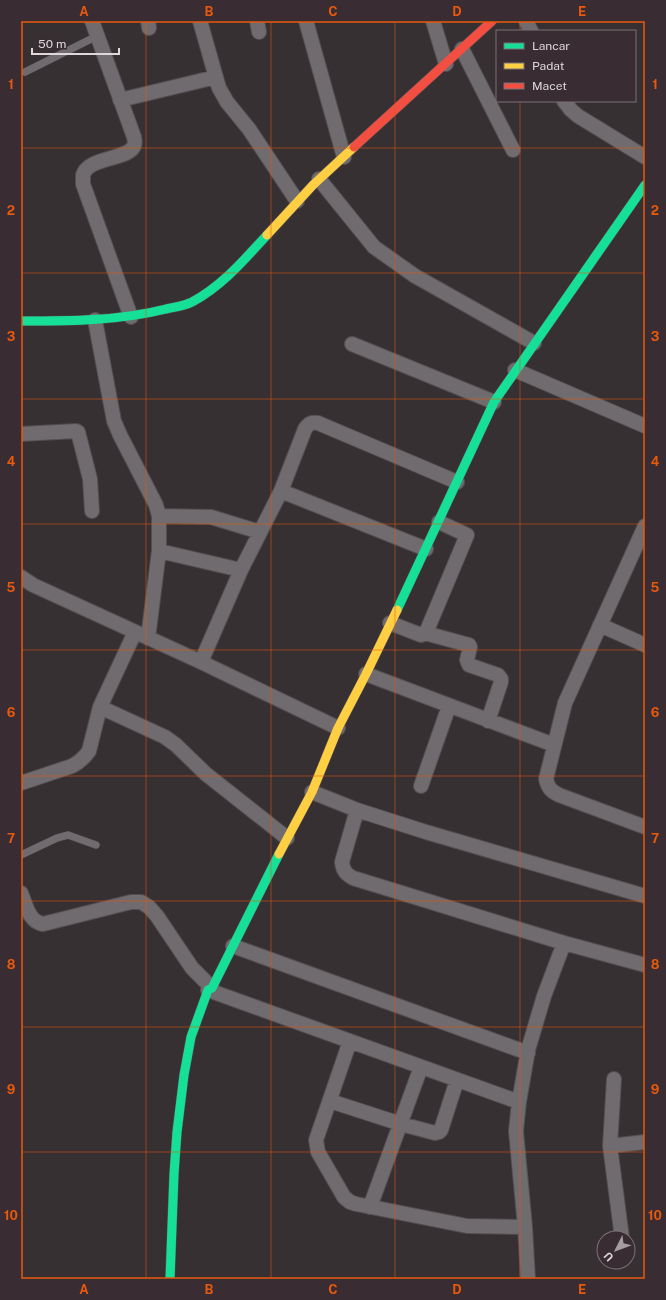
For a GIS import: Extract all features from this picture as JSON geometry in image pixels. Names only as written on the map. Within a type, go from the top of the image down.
[{"type":"street","points":[[92,21],[135,143],[132,149],[127,152],[91,166],[83,175],[83,184],[131,317]]},
{"type":"street","points":[[200,21],[219,88],[227,102],[249,128],[297,201]]},
{"type":"street","points":[[306,21],[344,157]]},
{"type":"street","points":[[433,21],[446,64]]},
{"type":"street","points":[[21,322],[95,320],[131,317],[185,304],[195,300],[229,276],[297,201],[492,21]]},
{"type":"street","points":[[526,21],[530,30]]},
{"type":"street","points":[[462,49],[513,150]]},
{"type":"street","points":[[120,100],[216,77]]},
{"type":"street","points":[[565,102],[578,116],[645,157]]},
{"type":"street","points":[[319,180],[374,247],[385,256],[414,276],[534,343]]},
{"type":"street","points":[[170,1279],[174,1153],[187,1054],[195,1024],[210,989],[234,946],[287,838],[312,792],[338,728],[366,674],[439,522],[494,402],[645,185]]},
{"type":"street","points":[[21,783],[72,766],[80,762],[88,750],[100,707],[142,635],[159,551],[158,516],[156,505],[114,421],[95,320]]},
{"type":"street","points":[[352,344],[494,402]]},
{"type":"street","points":[[515,370],[645,426]]},
{"type":"street","points":[[201,662],[241,570],[281,491],[304,428],[308,424],[313,422],[318,423],[457,482]]},
{"type":"street","points":[[21,434],[78,432],[90,479],[92,511]]},
{"type":"street","points":[[281,491],[426,549]]},
{"type":"street","points":[[158,516],[211,517],[260,532]]},
{"type":"street","points":[[425,633],[467,538],[467,535],[439,522]]},
{"type":"street","points":[[645,526],[565,703],[546,779],[547,786],[552,792],[645,827]]},
{"type":"street","points":[[159,551],[241,570]]},
{"type":"street","points":[[21,577],[33,585],[201,662],[338,728]]},
{"type":"street","points":[[390,623],[421,635],[425,633],[469,645],[470,647],[467,660],[469,665],[498,674],[500,677],[501,682],[488,720]]},
{"type":"street","points":[[600,626],[645,645]]},
{"type":"street","points":[[366,674],[554,745]]},
{"type":"street","points":[[421,786],[450,706]]},
{"type":"street","points":[[100,707],[165,737],[176,744],[206,774],[287,838]]},
{"type":"street","points":[[312,792],[357,810],[426,832],[645,896]]},
{"type":"street","points":[[357,810],[342,862],[343,870],[347,875],[564,943],[645,965]]},
{"type":"street","points":[[21,893],[30,916],[37,923],[43,924],[131,902],[141,902],[150,907],[192,968],[210,989],[519,1102]]},
{"type":"street","points":[[528,1279],[525,1227],[516,1131],[519,1102],[528,1053],[542,1002],[564,943]]},
{"type":"street","points":[[234,946],[528,1053]]},
{"type":"street","points":[[350,1041],[316,1140],[318,1152],[344,1197],[350,1202],[370,1207],[468,1226],[525,1227]]},
{"type":"street","points":[[370,1207],[421,1067]]},
{"type":"street","points":[[614,1079],[610,1146],[621,1230]]},
{"type":"street","points":[[330,1101],[401,1124],[435,1133],[441,1130],[457,1080]]},
{"type":"street","points":[[610,1146],[645,1142]]},
{"type":"lane","points":[[25,72],[97,36]]},
{"type":"lane","points":[[21,854],[57,838],[68,835],[96,845]]},
{"type":"traffic: fast","points":[[397,610],[494,402],[645,185]]},
{"type":"traffic: fast","points":[[21,321],[112,318],[148,313],[192,302],[203,296],[223,280],[267,235]]},
{"type":"traffic: fast","points":[[170,1279],[177,1132],[184,1075],[191,1037],[208,990],[212,988],[279,854]]},
{"type":"traffic: slow","points":[[267,235],[313,185],[354,147]]},
{"type":"traffic: slow","points":[[279,854],[312,792],[338,728],[397,610]]},
{"type":"traffic: jam","points":[[354,147],[492,21]]}]
